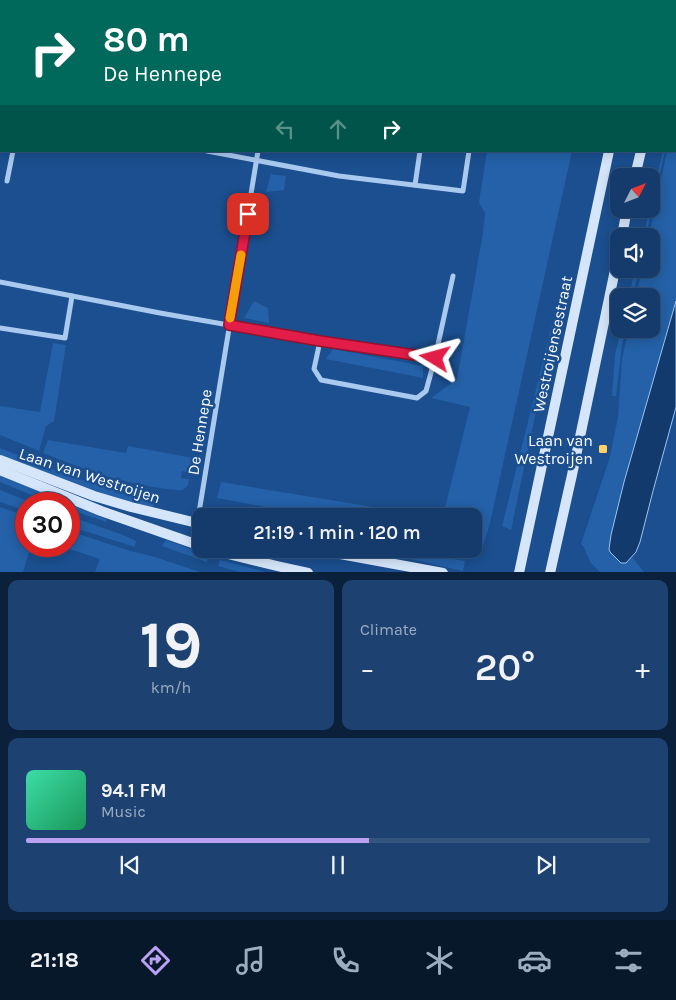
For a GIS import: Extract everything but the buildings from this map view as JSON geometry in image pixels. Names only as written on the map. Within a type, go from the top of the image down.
[{"type":"main road","name":"Westroijensestraat","points":[[519,572],[609,152]]},
{"type":"main road","points":[[637,168],[641,152]]},
{"type":"main road","points":[[550,572],[613,278]]},
{"type":"main road","name":"Laan van Westroijen","points":[[0,460],[94,496],[192,521]]},
{"type":"main road","name":"Laan van Westroijen","points":[[0,470],[101,511],[192,543]]},
{"type":"main road","points":[[245,558],[308,572]]},
{"type":"main road","points":[[364,558],[443,572]]},
{"type":"street","points":[[7,181],[13,152]]},
{"type":"street","points":[[212,152],[339,176],[462,191],[469,152]]},
{"type":"street","name":"De Hennepe","points":[[201,508],[258,152]]},
{"type":"street","points":[[415,185],[420,152]]},
{"type":"street","points":[[320,341],[314,369],[320,380],[417,398],[426,391],[453,276]]},
{"type":"street","points":[[0,282],[320,341],[435,358]]},
{"type":"street","points":[[0,328],[65,338],[72,296]]},
{"type":"shaded area","points":[[487,152],[572,152],[490,523],[483,546],[482,508],[445,508],[470,407],[431,398],[457,379],[485,213],[479,202]]},
{"type":"shaded area","points":[[663,152],[665,152],[660,173],[659,168]]},
{"type":"shaded area","points":[[667,152],[676,152],[676,301],[624,482],[626,563],[632,557],[644,572],[600,572],[590,562],[581,544],[610,457],[618,417],[622,359],[627,338],[660,338],[660,288],[638,288],[640,278],[660,278],[660,228],[651,228],[653,218],[660,218],[660,184]]},
{"type":"shaded area","points":[[271,174],[286,176],[284,190],[266,192]]},
{"type":"shaded area","points":[[648,218],[650,218],[648,228],[645,228]]},
{"type":"shaded area","points":[[633,278],[637,278],[635,288],[631,288]]},
{"type":"shaded area","points":[[254,301],[268,308],[269,323],[244,318]]},
{"type":"shaded area","points":[[676,301],[676,407],[640,542],[636,552],[626,563],[621,563],[610,552],[611,535],[624,482]]},
{"type":"shaded area","points":[[552,325],[554,326],[511,530],[502,526]]},
{"type":"shaded area","points":[[619,338],[624,338],[616,396],[612,396],[615,355]]},
{"type":"shaded area","points":[[53,343],[66,345],[54,421],[46,426],[39,451],[0,435],[0,406],[40,412]]},
{"type":"shaded area","points":[[333,349],[423,366],[423,378],[326,359]]},
{"type":"shaded area","points":[[48,440],[126,453],[128,446],[193,458],[190,473],[182,471],[181,478],[189,479],[188,485],[182,490],[151,487],[104,475],[43,453]]},
{"type":"shaded area","points":[[0,448],[67,475],[125,494],[155,500],[153,508],[112,497],[0,455]]},
{"type":"shaded area","points":[[0,474],[43,492],[24,492],[0,482]]},
{"type":"shaded area","points":[[221,482],[379,508],[271,508],[217,498]]},
{"type":"shaded area","points":[[0,490],[15,496],[15,507],[0,502]]},
{"type":"shaded area","points":[[0,507],[15,512],[15,557],[28,557],[23,572],[0,572]]},
{"type":"shaded area","points":[[80,508],[106,519],[106,522],[80,513]]},
{"type":"shaded area","points":[[80,520],[136,541],[135,547],[80,530]]},
{"type":"shaded area","points":[[80,535],[200,572],[95,572],[100,559],[80,552]]},
{"type":"shaded area","points":[[166,540],[192,549],[192,557],[162,546]]},
{"type":"shaded area","points":[[196,558],[208,558],[207,562]]},
{"type":"shaded area","points":[[447,558],[465,561],[463,571],[411,559]]},
{"type":"shaded area","points":[[220,560],[265,572],[240,572],[218,566]]},
{"type":"slow traffic","points":[[230,318],[241,255]]},
{"type":"place","name":"Laan van Westroijen","points":[[603,449]]},
{"type":"route","points":[[248,214],[229,325],[435,358]]}]
